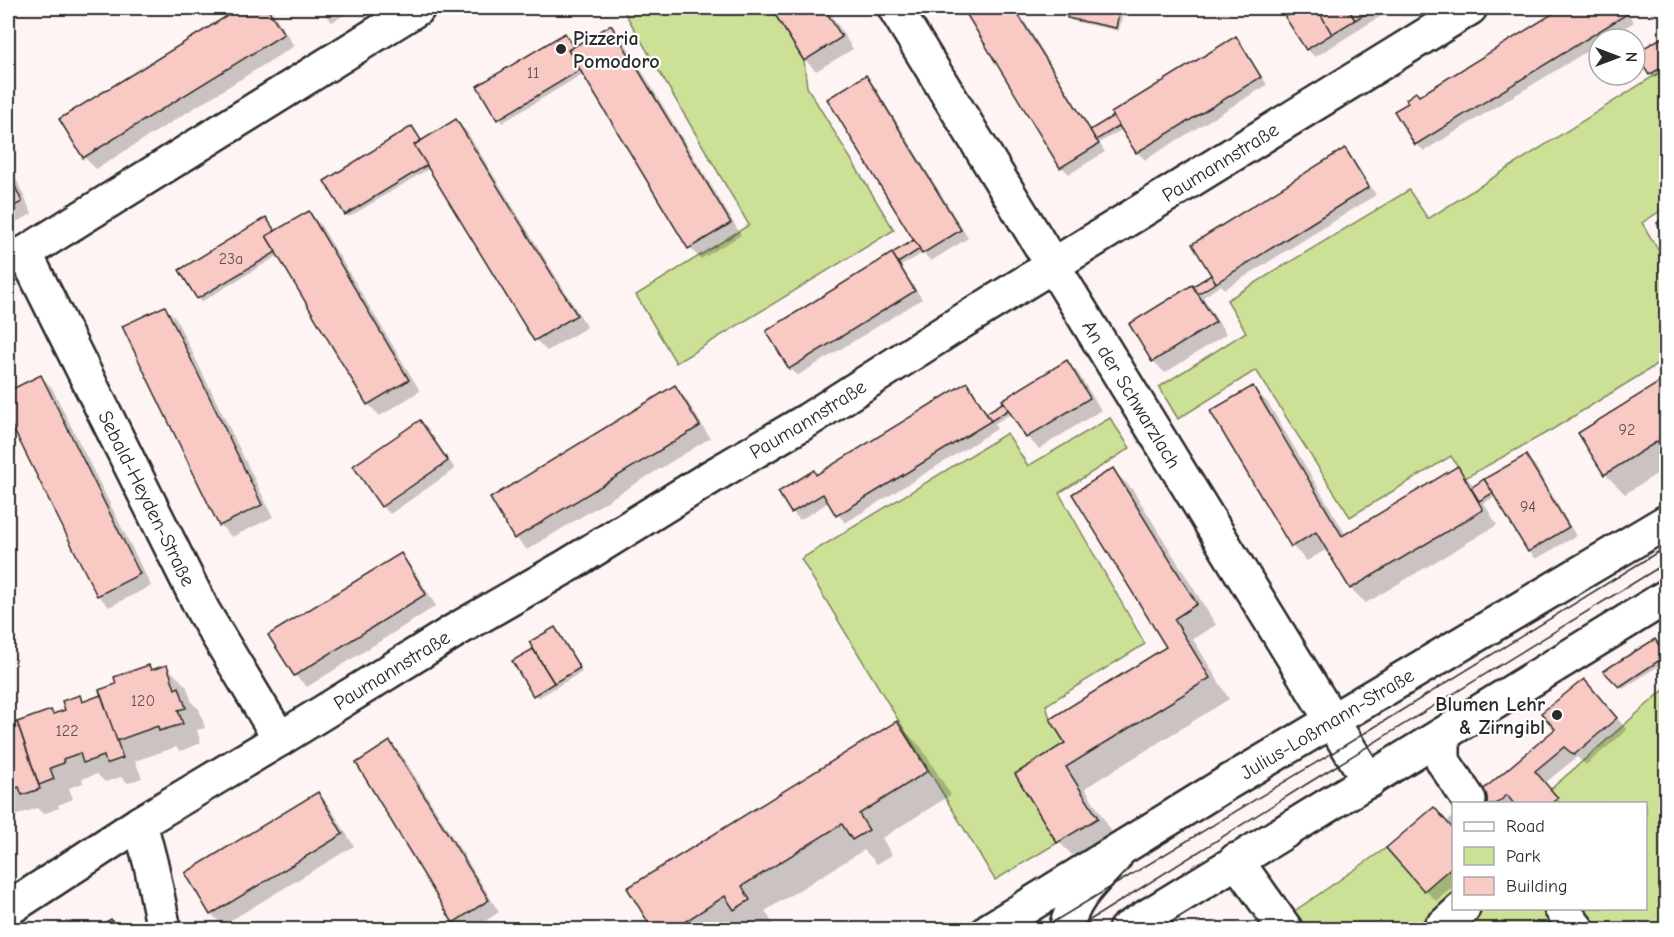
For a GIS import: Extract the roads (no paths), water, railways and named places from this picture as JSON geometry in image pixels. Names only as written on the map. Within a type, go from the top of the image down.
[{"type":"street","name":"Sebald-Heyden-Straße","points":[[280,739],[203,611],[16,256],[418,8]]},
{"type":"street","name":"An der Schwarzlach","points":[[895,8],[1369,781]]},
{"type":"street","name":"Paumannstraße","points":[[8,909],[140,823],[456,630],[567,566],[808,420],[953,327],[1470,8]]},
{"type":"street","name":"Julius-Loßmann-Straße","points":[[989,930],[1333,720],[1666,522]]},
{"type":"street","points":[[1125,930],[1666,597]]},
{"type":"street","points":[[1443,735],[1443,761],[1469,800]]},
{"type":"street","points":[[140,823],[164,930]]},
{"type":"street","points":[[1066,930],[1070,912],[1088,886],[1129,843]]},
{"type":"street","points":[[1236,860],[1286,930]]},
{"type":"street","points":[[1438,930],[1462,910]]},
{"type":"street","points":[[1562,910],[1578,930]]},
{"type":"tram line","points":[[1040,930],[1666,547]]},
{"type":"tram line","points":[[1074,930],[1666,563]]},
{"type":"place","name":"Pizzeria Pomodoro","points":[[561,49]]},
{"type":"place","name":"Blumen Lehr & Zirngibl","points":[[1557,715]]}]
